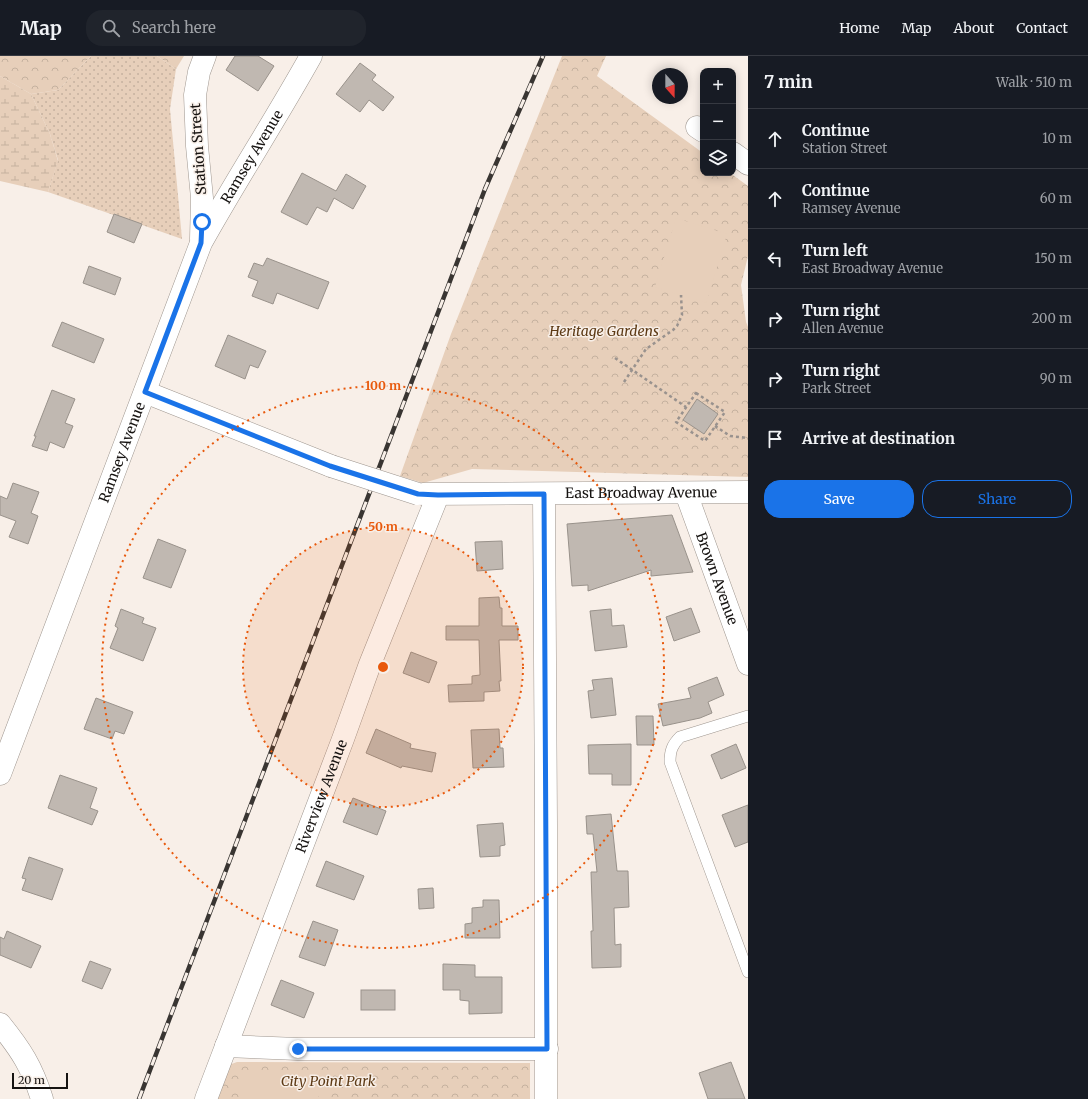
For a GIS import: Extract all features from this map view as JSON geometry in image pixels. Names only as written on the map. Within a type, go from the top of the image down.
[{"type":"street","name":"Station Street","points":[[201,243],[202,198],[197,146],[195,95],[199,72],[205,56]]},
{"type":"street","name":"Ramsey Avenue","points":[[0,774],[201,243],[223,203],[311,56]]},
{"type":"street","points":[[736,155],[748,164]]},
{"type":"street","name":"East Broadway Avenue","points":[[145,392],[330,466],[428,494],[748,492]]},
{"type":"street","name":"Brown Avenue","points":[[686,493],[748,664]]},
{"type":"street","name":"Riverview Avenue","points":[[206,1099],[288,886],[370,664],[428,494]]},
{"type":"street","points":[[544,494],[546,1099]]},
{"type":"street","points":[[0,1024],[28,1061],[36,1079],[42,1099]]},
{"type":"street","points":[[226,1046],[298,1049],[547,1049]]},
{"type":"lane","points":[[748,716],[680,737],[673,744],[670,752],[670,762],[748,972]]},
{"type":"path","points":[[624,382],[646,349],[677,326],[682,316],[681,295]]},
{"type":"path","points":[[615,358],[686,407]]},
{"type":"path","points":[[696,393],[725,412],[705,441],[676,422],[686,407],[696,393]]},
{"type":"path","points":[[715,426],[730,436],[748,438]]},
{"type":"green space","points":[[0,56],[91,56],[58,90],[31,94],[0,76]]},
{"type":"green space","points":[[91,56],[157,56],[176,69],[170,109],[182,239],[48,192],[58,160],[50,134],[31,94],[58,90]]},
{"type":"green space","points":[[157,56],[184,56],[176,69]]},
{"type":"green space","name":"Heritage Gardens","points":[[562,56],[606,56],[597,76],[700,151],[700,176],[734,176],[748,186],[748,256],[741,285],[748,327],[748,477],[472,469],[423,483],[400,476],[451,334]]},
{"type":"green space","points":[[0,76],[31,94],[50,134],[58,161],[48,192],[0,181]]},
{"type":"green space","points":[[676,218],[727,234],[706,303],[655,287]]},
{"type":"green space","name":"City Point Park","points":[[237,1062],[530,1063],[530,1099],[215,1099],[226,1066]]},
{"type":"green space","points":[[239,1072],[318,1072],[318,1099],[239,1099]]},
{"type":"building","points":[[235,56],[258,56],[274,66],[258,91],[226,70]]},
{"type":"building","points":[[360,63],[376,75],[372,80],[394,97],[383,111],[369,100],[360,112],[336,94]]},
{"type":"building","points":[[302,173],[336,191],[346,174],[366,186],[353,209],[334,198],[327,212],[317,207],[307,225],[281,212]]},
{"type":"building","points":[[114,214],[142,224],[134,243],[107,232]]},
{"type":"building","points":[[267,258],[329,282],[318,309],[277,293],[273,304],[252,296],[258,281],[248,277],[254,263],[263,266]]},
{"type":"building","points":[[89,266],[121,278],[115,295],[83,283]]},
{"type":"building","points":[[62,322],[104,339],[94,363],[52,346]]},
{"type":"building","points":[[228,335],[266,351],[258,368],[250,365],[245,379],[215,366]]},
{"type":"building","points":[[52,390],[75,399],[65,423],[73,426],[64,448],[50,442],[47,451],[32,446],[36,436],[34,436]]},
{"type":"building","points":[[697,399],[718,414],[704,434],[683,420]]},
{"type":"building","points":[[13,483],[39,492],[31,513],[38,516],[28,544],[9,537],[16,521],[0,515],[0,496],[7,499]]},
{"type":"building","points":[[672,515],[693,572],[651,576],[651,570],[588,591],[588,585],[572,586],[567,524]]},
{"type":"building","points":[[158,539],[186,550],[171,588],[143,578]]},
{"type":"building","points":[[502,541],[503,569],[477,571],[475,542]]},
{"type":"building","points":[[499,597],[500,608],[502,608],[502,626],[518,626],[518,640],[499,640],[500,691],[484,692],[484,701],[449,702],[448,685],[472,684],[472,676],[480,675],[479,640],[446,640],[446,626],[479,626],[479,598]]},
{"type":"building","points":[[691,608],[700,632],[674,641],[666,617]]},
{"type":"building","points":[[121,609],[144,618],[142,623],[156,628],[143,661],[110,648],[118,628],[115,626]]},
{"type":"building","points":[[611,609],[612,626],[624,625],[627,647],[595,651],[590,611]]},
{"type":"building","points":[[411,652],[437,662],[429,683],[403,673]]},
{"type":"building","points":[[717,677],[724,695],[708,702],[712,713],[700,718],[663,726],[658,704],[691,698],[688,688]]},
{"type":"building","points":[[612,678],[616,715],[591,718],[588,691],[594,690],[592,680]]},
{"type":"building","points":[[96,698],[133,712],[124,734],[115,731],[112,739],[84,729]]},
{"type":"building","points":[[636,716],[653,716],[654,745],[637,745]]},
{"type":"building","points":[[376,729],[411,744],[410,748],[436,753],[432,772],[402,766],[401,768],[366,753]]},
{"type":"building","points":[[499,729],[500,748],[503,748],[504,767],[473,768],[471,730]]},
{"type":"building","points":[[631,744],[631,785],[612,785],[612,774],[589,774],[588,745]]},
{"type":"building","points":[[736,744],[746,768],[721,779],[711,755]]},
{"type":"building","points":[[60,775],[97,788],[90,808],[98,811],[92,825],[48,808]]},
{"type":"building","points":[[353,798],[386,811],[377,835],[343,822]]},
{"type":"building","points":[[748,805],[748,842],[735,847],[722,815]]},
{"type":"building","points":[[611,814],[617,871],[628,871],[629,907],[614,908],[615,945],[621,944],[621,967],[592,968],[591,931],[593,931],[591,872],[597,872],[593,834],[587,834],[586,816]]},
{"type":"building","points":[[503,823],[505,845],[500,846],[500,856],[480,857],[477,825]]},
{"type":"building","points":[[29,857],[63,869],[52,900],[22,890],[26,879],[22,878]]},
{"type":"building","points":[[326,861],[364,876],[354,900],[316,886]]},
{"type":"building","points":[[433,888],[434,908],[419,909],[418,889]]},
{"type":"building","points":[[483,900],[499,900],[500,938],[465,938],[465,924],[472,923],[472,908],[483,907]]},
{"type":"building","points":[[313,921],[338,930],[325,966],[299,957]]},
{"type":"building","points":[[7,931],[41,946],[31,968],[0,955],[0,937],[4,939]]},
{"type":"building","points":[[90,961],[111,969],[102,989],[82,981]]},
{"type":"building","points":[[443,964],[475,965],[475,977],[502,977],[502,1013],[469,1014],[469,1001],[460,1000],[460,990],[443,990]]},
{"type":"building","points":[[281,980],[314,993],[304,1018],[271,1005]]},
{"type":"building","points":[[361,990],[395,990],[395,1010],[361,1010]]},
{"type":"building","points":[[731,1062],[745,1099],[708,1099],[699,1073]]},
{"type":"railway","points":[[139,1099],[485,189],[543,56]]},
{"type":"route","points":[[202,222],[201,243],[145,392],[330,466],[418,494],[544,494],[547,1049],[298,1049]]}]
